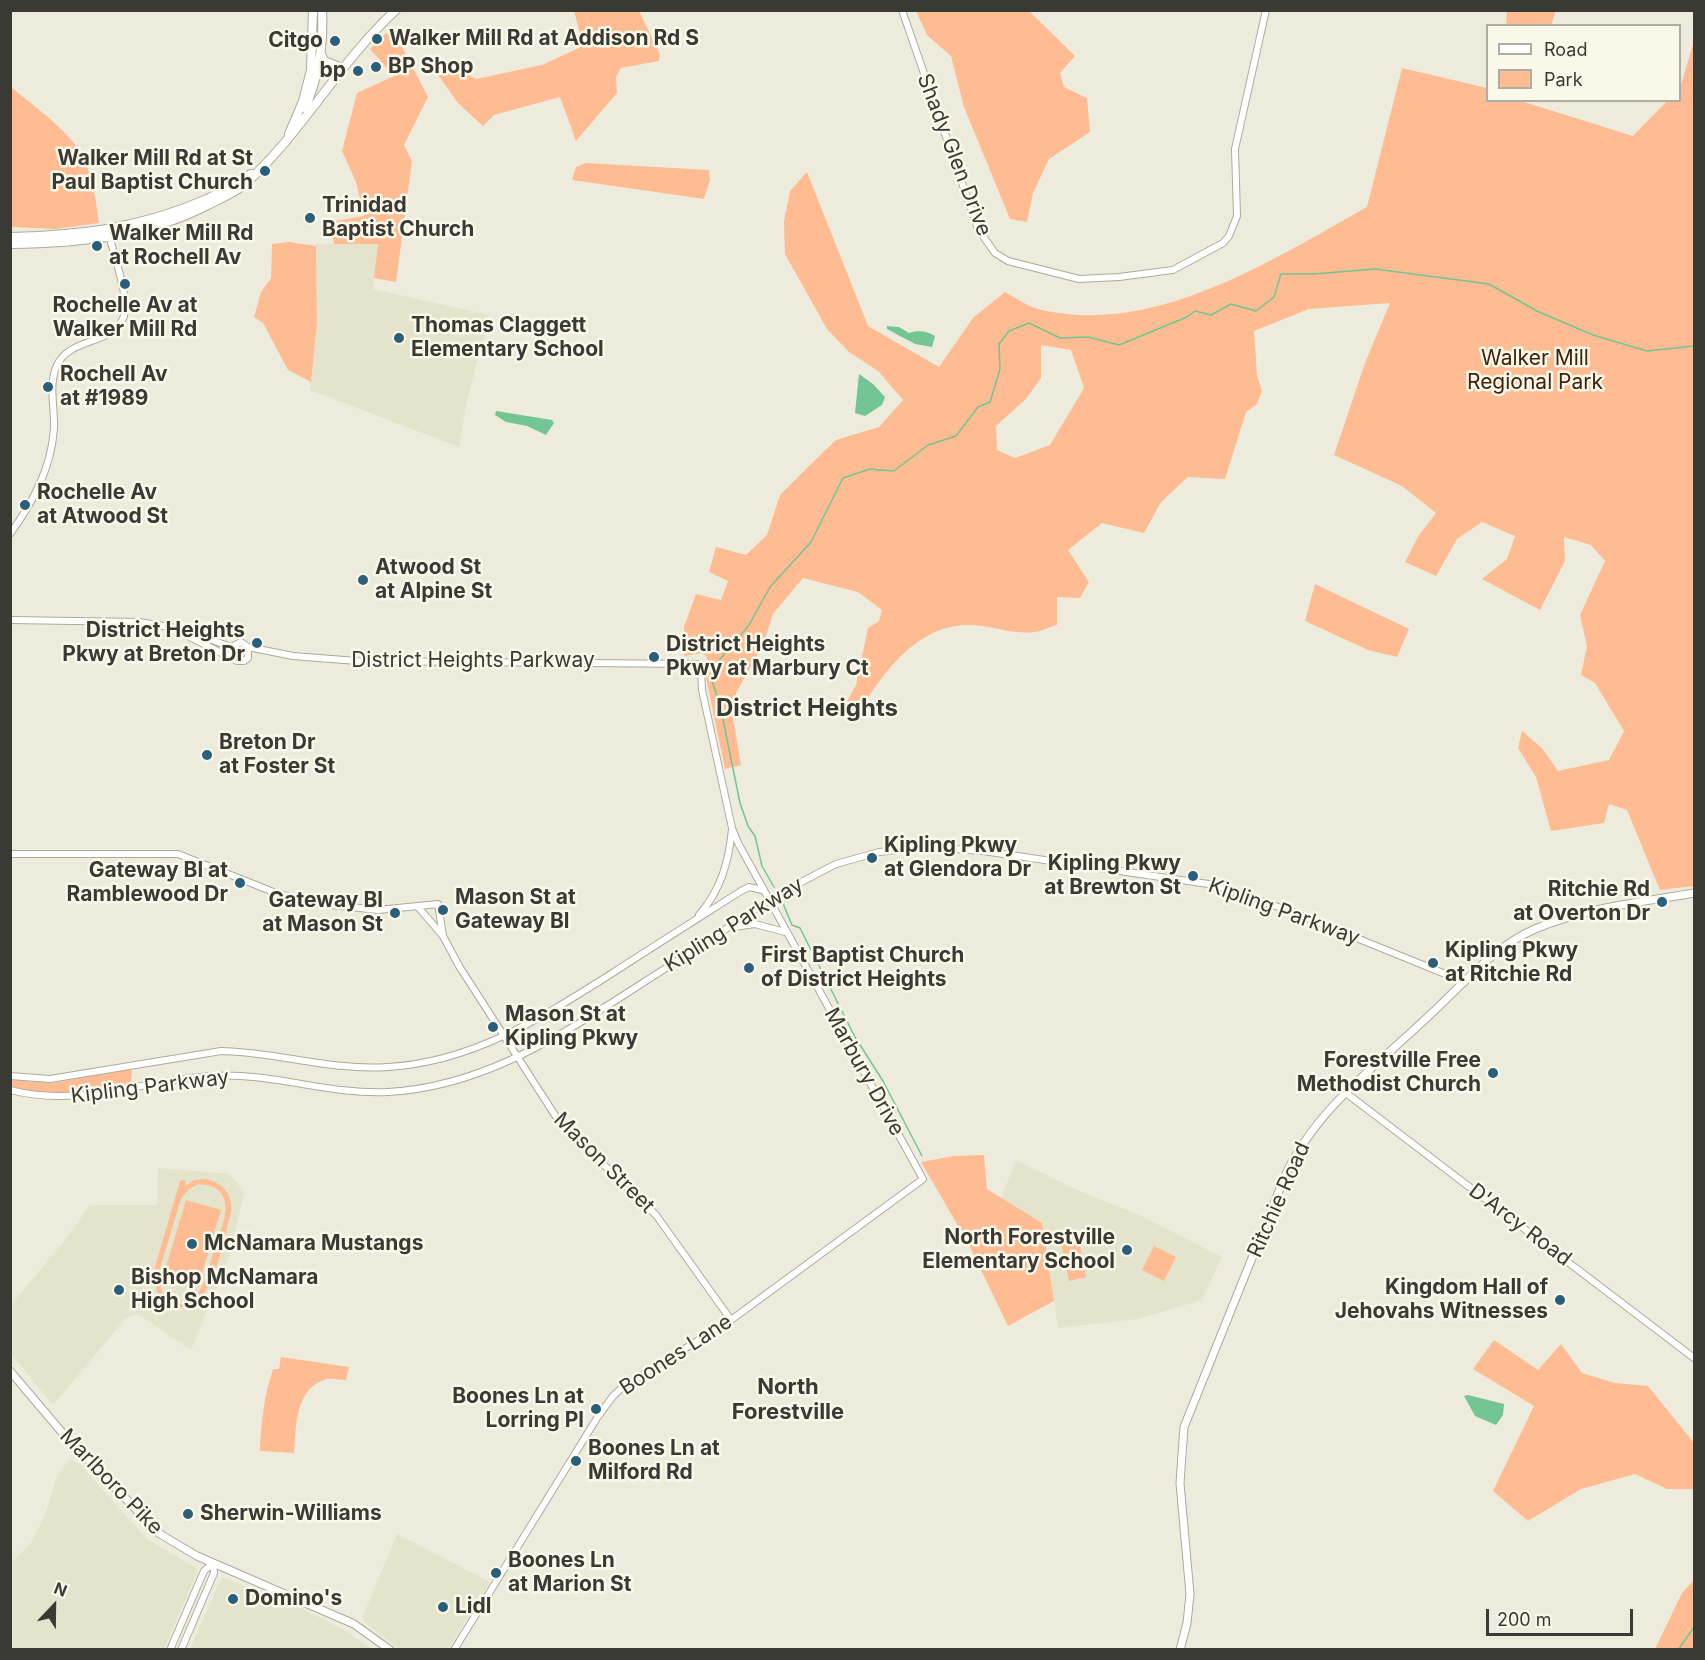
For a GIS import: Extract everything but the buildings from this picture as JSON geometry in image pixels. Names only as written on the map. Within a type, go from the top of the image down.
[{"type":"main road","points":[[291,133],[312,91],[314,10]]},
{"type":"main road","points":[[314,71],[321,54],[322,10]]},
{"type":"main road","points":[[10,244],[145,230],[194,212],[245,184],[291,133],[342,68],[396,10]]},
{"type":"main road","points":[[321,54],[324,61],[342,68]]},
{"type":"main road","points":[[314,71],[329,73],[342,68]]},
{"type":"main road","points":[[10,237],[109,234]]},
{"type":"main road","name":"Ritchie Road","points":[[1180,1650],[1188,1623],[1190,1594],[1180,1473],[1181,1445],[1188,1416],[1292,1160],[1314,1127],[1346,1093],[1500,951],[1543,926],[1584,914],[1695,893]]},
{"type":"main road","name":"Marlboro Pike","points":[[10,1371],[62,1433],[144,1519],[171,1542],[213,1563],[354,1624],[390,1650]]},
{"type":"street","name":"Shady Glen Drive","points":[[902,10],[978,229],[990,246],[1008,261],[1086,279],[1173,270],[1227,239],[1237,216],[1236,139],[1266,10]]},
{"type":"street","points":[[10,534],[32,502],[48,462],[54,428],[52,387],[57,365],[73,347],[111,333],[125,314],[109,234]]},
{"type":"street","points":[[10,620],[111,621],[169,627],[231,647],[241,642],[248,647],[249,655],[244,661],[232,658],[169,627]]},
{"type":"street","points":[[231,647],[232,658]]},
{"type":"street","name":"District Heights Parkway","points":[[248,647],[293,656],[357,661],[698,664]]},
{"type":"street","name":"Marbury Drive","points":[[698,664],[732,828],[762,890],[923,1179]]},
{"type":"street","points":[[694,920],[708,904],[720,882],[727,862],[732,828]]},
{"type":"street","name":"Kipling Parkway","points":[[10,1090],[46,1097],[84,1097],[186,1079],[227,1075],[264,1078],[328,1090],[388,1092],[437,1086],[476,1075],[518,1058],[561,1035],[769,901],[823,870],[869,854],[925,847],[982,851],[1215,885],[1290,911],[1465,982]]},
{"type":"street","points":[[10,854],[178,854],[301,900],[362,909],[418,907],[443,936]]},
{"type":"street","name":"Kipling Parkway","points":[[10,1076],[50,1079],[221,1051],[273,1055],[329,1066],[389,1067],[452,1056],[505,1037],[544,1017],[746,888],[762,890]]},
{"type":"street","name":"Mason Street","points":[[418,907],[438,904],[443,936],[560,1123],[656,1215],[731,1320]]},
{"type":"street","points":[[724,930],[755,924],[787,933]]},
{"type":"street","name":"D'Arcy Road","points":[[1346,1093],[1695,1358]]},
{"type":"street","name":"Boones Lane","points":[[454,1650],[613,1396],[731,1320],[923,1179]]},
{"type":"street","points":[[170,1650],[204,1571],[213,1563]]},
{"type":"street","points":[[181,1650],[214,1573],[213,1563]]},
{"type":"shaded area","name":"Thomas Claggett Elementary School","points":[[378,243],[373,289],[489,315],[466,406],[459,447],[310,390],[317,323],[316,244]]},
{"type":"shaded area","points":[[887,326],[899,327],[909,333],[932,334],[935,336],[932,347],[915,344],[887,329]]},
{"type":"shaded area","points":[[859,374],[885,397],[882,405],[865,416],[855,413]]},
{"type":"shaded area","points":[[496,411],[552,420],[554,423],[546,435],[527,426],[506,422],[495,415]]},
{"type":"shaded area","name":"North Forestville Elementary School","points":[[1016,1160],[1077,1190],[1141,1216],[1222,1257],[1202,1300],[1137,1319],[1058,1328],[1042,1223],[1001,1198]]},
{"type":"shaded area","name":"Bishop McNamara High School","points":[[158,1168],[230,1174],[244,1192],[231,1251],[191,1350],[138,1314],[126,1318],[53,1405],[11,1354],[11,1305],[62,1244],[90,1205],[157,1205]]},
{"type":"shaded area","points":[[1464,1396],[1504,1404],[1503,1415],[1496,1425],[1475,1416]]},
{"type":"shaded area","points":[[70,1459],[82,1467],[147,1539],[196,1568],[197,1573],[164,1649],[11,1649],[11,1563],[31,1543],[45,1515],[57,1476]]},
{"type":"shaded area","points":[[397,1534],[490,1582],[448,1649],[399,1649],[364,1621],[363,1616]]},
{"type":"shaded area","points":[[222,1577],[303,1609],[344,1630],[372,1649],[190,1649]]},
{"type":"green space","points":[[574,11],[639,11],[660,54],[659,61],[621,68],[616,77],[617,93],[576,141],[560,97],[494,115],[483,126],[458,103],[433,68],[459,59],[467,74],[476,79],[542,65],[579,48],[581,37]]},
{"type":"green space","points":[[916,11],[1029,11],[1075,56],[1060,73],[1064,87],[1087,98],[1090,132],[1049,159],[1033,193],[1027,222],[1010,219],[964,107],[951,56],[927,35]]},
{"type":"green space","points":[[1507,11],[1556,11],[1551,24],[1506,24]]},
{"type":"green space","points":[[386,33],[398,39],[428,97],[404,145],[412,161],[396,282],[374,278],[378,244],[334,244],[330,222],[364,216],[356,182],[342,151],[357,93],[394,76],[370,49]]},
{"type":"green space","name":"Walker Mill Regional Park","points":[[1694,41],[1694,886],[1660,890],[1627,810],[1609,804],[1604,823],[1551,831],[1536,777],[1518,748],[1522,731],[1542,748],[1558,771],[1609,760],[1624,731],[1595,683],[1581,675],[1587,646],[1580,615],[1605,561],[1591,545],[1564,537],[1565,561],[1540,610],[1482,579],[1507,559],[1515,536],[1482,522],[1457,539],[1436,576],[1405,562],[1419,535],[1436,513],[1402,486],[1334,455],[1365,363],[1390,303],[1309,309],[1254,331],[1257,375],[1262,391],[1257,404],[1246,412],[1225,479],[1188,477],[1161,502],[1144,533],[1102,523],[1068,550],[1089,582],[1080,598],[1057,597],[1057,625],[1026,633],[966,625],[947,628],[929,635],[913,645],[886,672],[854,720],[843,709],[856,685],[868,628],[879,621],[882,610],[858,592],[803,578],[773,614],[763,645],[736,693],[733,718],[741,765],[725,769],[705,673],[707,657],[702,653],[684,656],[684,627],[696,594],[721,600],[728,581],[709,572],[716,547],[746,555],[767,535],[780,495],[809,466],[836,440],[879,427],[903,400],[878,371],[849,352],[827,329],[785,254],[784,222],[790,191],[807,172],[868,326],[939,367],[973,318],[1005,292],[1037,309],[1085,315],[1127,312],[1169,303],[1252,270],[1367,207],[1402,68],[1486,88],[1486,102],[1524,102],[1633,136],[1666,102],[1681,102],[1681,85]],"holes":[[[1041,345],[1071,350],[1084,388],[1050,445],[1015,458],[997,450],[996,426],[1026,399],[1041,378]]]},
{"type":"green space","points":[[11,87],[61,129],[78,148],[90,174],[99,223],[55,229],[11,227]]},
{"type":"green space","points":[[586,163],[709,170],[710,180],[704,199],[572,180],[576,167]]},
{"type":"green space","points":[[289,242],[316,246],[317,323],[311,382],[288,370],[263,323],[254,317],[261,292],[271,278],[272,244]]},
{"type":"green space","points":[[1315,584],[1409,629],[1397,657],[1368,650],[1305,621]]},
{"type":"green space","points":[[132,1070],[131,1086],[61,1096],[11,1088],[10,1080],[53,1083]]},
{"type":"green space","points":[[984,1155],[987,1189],[1042,1223],[1054,1301],[1008,1326],[968,1243],[921,1162],[953,1156]]},
{"type":"green space","points":[[207,1179],[223,1187],[229,1196],[231,1213],[216,1270],[202,1296],[193,1304],[175,1307],[166,1303],[158,1295],[153,1274],[180,1181],[186,1180],[185,1186],[195,1180]],"holes":[[[201,1185],[218,1190],[226,1207],[223,1225],[205,1281],[192,1300],[184,1304],[174,1302],[162,1292],[158,1275],[181,1199],[188,1190]]]},
{"type":"green space","name":"McNamara Mustangs","points":[[186,1200],[221,1210],[198,1287],[163,1277]]},
{"type":"green space","points":[[1078,1235],[1086,1277],[1069,1281],[1060,1238]]},
{"type":"green space","points":[[1154,1246],[1176,1257],[1164,1281],[1142,1270]]},
{"type":"green space","points":[[1494,1340],[1538,1370],[1561,1344],[1582,1373],[1615,1383],[1648,1386],[1694,1443],[1694,1489],[1667,1489],[1635,1474],[1581,1489],[1528,1521],[1493,1491],[1534,1406],[1473,1369]]},
{"type":"green space","points":[[281,1357],[349,1367],[346,1380],[327,1379],[316,1383],[303,1399],[297,1420],[294,1453],[260,1451],[267,1389],[273,1369],[279,1369]]},
{"type":"green space","points":[[1694,1580],[1694,1649],[1655,1649],[1682,1593]]},
{"type":"waterway","points":[[774,887],[762,866],[755,836],[748,826],[740,803],[720,705],[712,681],[717,663],[749,625],[770,587],[811,542],[843,478],[870,469],[894,471],[928,445],[956,436],[978,407],[990,402],[1000,369],[999,344],[1009,331],[1029,323],[1060,338],[1088,337],[1119,345],[1187,317],[1195,311],[1211,315],[1231,304],[1256,311],[1274,297],[1281,274],[1375,269],[1489,284],[1537,311],[1593,335],[1647,351],[1694,346]]},
{"type":"waterway","points":[[782,901],[792,925],[800,928],[855,1037],[883,1081],[922,1156]]},
{"type":"waterway","points":[[1678,1650],[1694,1627]]},
{"type":"place","name":"Walker Mill Rd at Addison Rd S","points":[[377,39]]},
{"type":"place","name":"Citgo","points":[[335,41]]},
{"type":"place","name":"BP Shop","points":[[376,67]]},
{"type":"place","name":"bp","points":[[358,71]]},
{"type":"place","name":"Walker Mill Rd at St Paul Baptist Church","points":[[265,171]]},
{"type":"place","name":"Trinidad Baptist Church","points":[[310,218]]},
{"type":"place","name":"Walker Mill Rd at Rochell Av","points":[[97,246]]},
{"type":"place","name":"Rochelle Av at Walker Mill Rd","points":[[125,284]]},
{"type":"place","name":"Thomas Claggett Elementary School","points":[[399,338]]},
{"type":"place","name":"Rochell Av at #1989","points":[[48,387]]},
{"type":"place","name":"Rochelle Av at Atwood St","points":[[25,505]]},
{"type":"place","name":"Atwood St at Alpine St","points":[[363,580]]},
{"type":"place","name":"District Heights Pkwy at Breton Dr","points":[[257,643]]},
{"type":"place","name":"District Heights Pkwy at Marbury Ct","points":[[654,657]]},
{"type":"place","name":"Breton Dr at Foster St","points":[[207,755]]},
{"type":"place","name":"Kipling Pkwy at Glendora Dr","points":[[872,858]]},
{"type":"place","name":"Kipling Pkwy at Brewton St","points":[[1193,876]]},
{"type":"place","name":"Gateway Bl at Ramblewood Dr","points":[[240,883]]},
{"type":"place","name":"Ritchie Rd at Overton Dr","points":[[1662,902]]},
{"type":"place","name":"Mason St at Gateway Bl","points":[[443,910]]},
{"type":"place","name":"Gateway Bl at Mason St","points":[[395,913]]},
{"type":"place","name":"Kipling Pkwy at Ritchie Rd","points":[[1433,963]]},
{"type":"place","name":"First Baptist Church of District Heights","points":[[749,968]]},
{"type":"place","name":"Mason St at Kipling Pkwy","points":[[493,1027]]},
{"type":"place","name":"Forestville Free Methodist Church","points":[[1493,1073]]},
{"type":"place","name":"McNamara Mustangs","points":[[192,1244]]},
{"type":"place","name":"North Forestville Elementary School","points":[[1127,1250]]},
{"type":"place","name":"Bishop McNamara High School","points":[[119,1290]]},
{"type":"place","name":"Kingdom Hall of Jehovahs Witnesses","points":[[1560,1300]]},
{"type":"place","name":"Boones Ln at Lorring Pl","points":[[596,1409]]},
{"type":"place","name":"Boones Ln at Milford Rd","points":[[576,1461]]},
{"type":"place","name":"Sherwin-Williams","points":[[188,1514]]},
{"type":"place","name":"Boones Ln at Marion St","points":[[496,1573]]},
{"type":"place","name":"Domino's","points":[[233,1599]]},
{"type":"place","name":"Lidl","points":[[443,1607]]},
{"type":"district","name":"District Heights","points":[[807,709]]},
{"type":"district","name":"North Forestville","points":[[788,1400]]}]
